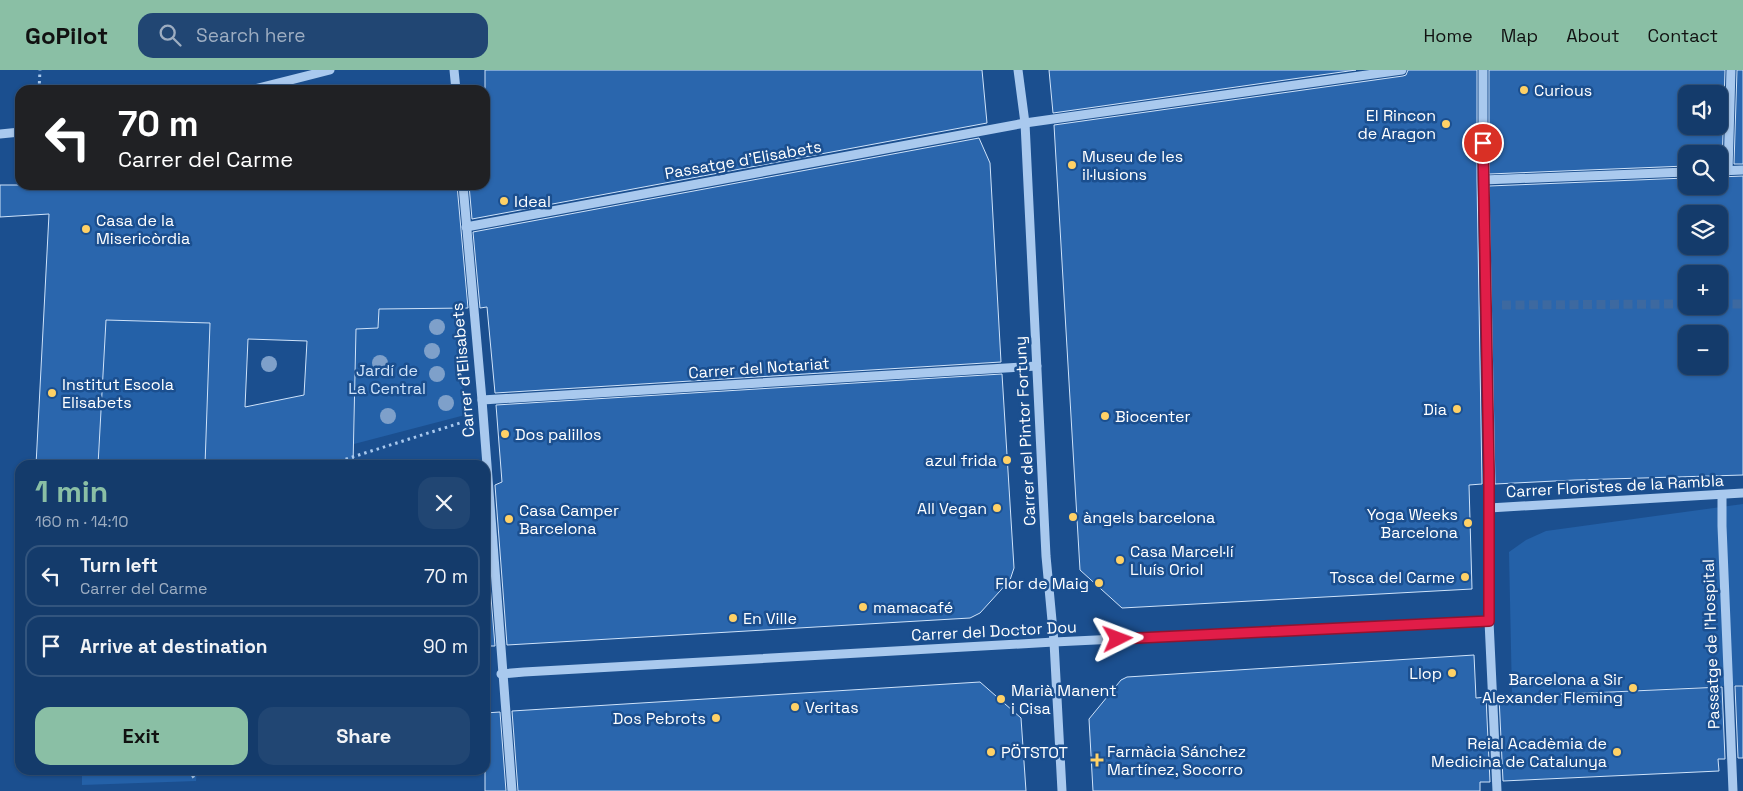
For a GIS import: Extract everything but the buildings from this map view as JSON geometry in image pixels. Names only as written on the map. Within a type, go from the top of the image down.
[{"type":"street","points":[[271,85],[330,70]]},
{"type":"street","points":[[454,70],[456,85]]},
{"type":"street","name":"Carrer del Pintor Fortuny","points":[[1018,70],[1025,123],[1046,556],[1054,642],[1062,791]]},
{"type":"street","name":"Passatge d'Elisabets","points":[[466,226],[1025,123],[1402,70]]},
{"type":"street","points":[[1483,70],[1489,621],[1497,791]]},
{"type":"street","points":[[1725,145],[1731,70]]},
{"type":"street","points":[[0,134],[15,132]]},
{"type":"street","points":[[1728,171],[1743,170]]},
{"type":"street","points":[[1484,180],[1678,172]]},
{"type":"street","name":"Carrer d'Elisabets","points":[[463,190],[486,460]]},
{"type":"street","name":"Carrer del Notariat","points":[[482,400],[1037,366]]},
{"type":"street","name":"Carrer Floristes de la Rambla","points":[[1489,508],[1743,493]]},
{"type":"street","name":"Passatge de l'Hospital","points":[[1722,495],[1732,791]]},
{"type":"street","name":"Carrer d'Elisabets","points":[[490,515],[512,791]]},
{"type":"street","name":"Carrer del Doctor Dou","points":[[502,674],[1054,642],[1489,621]]},
{"type":"path","points":[[39,85],[40,70]]},
{"type":"path","points":[[343,460],[462,422],[483,422]]},
{"type":"path","points":[[192,775],[196,781]]},
{"type":"green space","name":"Jardí de La Central","points":[[456,308],[465,415],[354,444],[356,329],[378,328],[379,309]]},
{"type":"green space","points":[[106,320],[210,323],[206,460],[98,460]]},
{"type":"green space","points":[[1743,504],[1743,685],[1512,696],[1509,552],[1526,540],[1546,531]]},
{"type":"green space","points":[[82,775],[197,775],[196,781],[82,785]]},
{"type":"tunnel","points":[[1502,305],[1678,304]]},
{"type":"tunnel","points":[[1728,304],[1743,304]]},
{"type":"place","name":"Curious","points":[[1524,90]]},
{"type":"place","name":"El Rincon de Aragon","points":[[1446,124]]},
{"type":"place","name":"Museu de les il·lusions","points":[[1072,165]]},
{"type":"place","name":"Ideal","points":[[504,201]]},
{"type":"place","name":"Casa de la Misericòrdia","points":[[86,229]]},
{"type":"place","name":"Institut Escola Elisabets","points":[[52,393]]},
{"type":"place","name":"Dia","points":[[1457,409]]},
{"type":"place","name":"Biocenter","points":[[1105,416]]},
{"type":"place","name":"Dos palillos","points":[[505,434]]},
{"type":"place","name":"azul frida","points":[[1007,460]]},
{"type":"place","name":"All Vegan","points":[[997,508]]},
{"type":"place","name":"àngels barcelona","points":[[1073,517]]},
{"type":"place","name":"Casa Camper Barcelona","points":[[509,519]]},
{"type":"place","name":"Yoga Weeks Barcelona","points":[[1468,523]]},
{"type":"place","name":"Casa Marcel·lí Lluís Oriol","points":[[1120,560]]},
{"type":"place","name":"Tosca del Carme","points":[[1465,577]]},
{"type":"place","name":"Flor de Maig","points":[[1099,583]]},
{"type":"place","name":"mamacafé","points":[[863,607]]},
{"type":"place","name":"En Ville","points":[[733,618]]},
{"type":"place","name":"Llop","points":[[1452,673]]},
{"type":"place","name":"Barcelona a Sir Alexander Fleming","points":[[1633,688]]},
{"type":"place","name":"Marià Manent i Cisa","points":[[1001,699]]},
{"type":"place","name":"Veritas","points":[[795,707]]},
{"type":"place","name":"Dos Pebrots","points":[[716,718]]},
{"type":"place","name":"PÖTSTOT","points":[[991,752]]},
{"type":"place","name":"Reial Acadèmia de Medicina de Catalunya","points":[[1617,752]]},
{"type":"place","name":"Farmàcia Sánchez Martínez, Socorro","points":[[1097,760]]},
{"type":"route","points":[[1118,639],[1489,621],[1487,305],[1483,143]]}]
